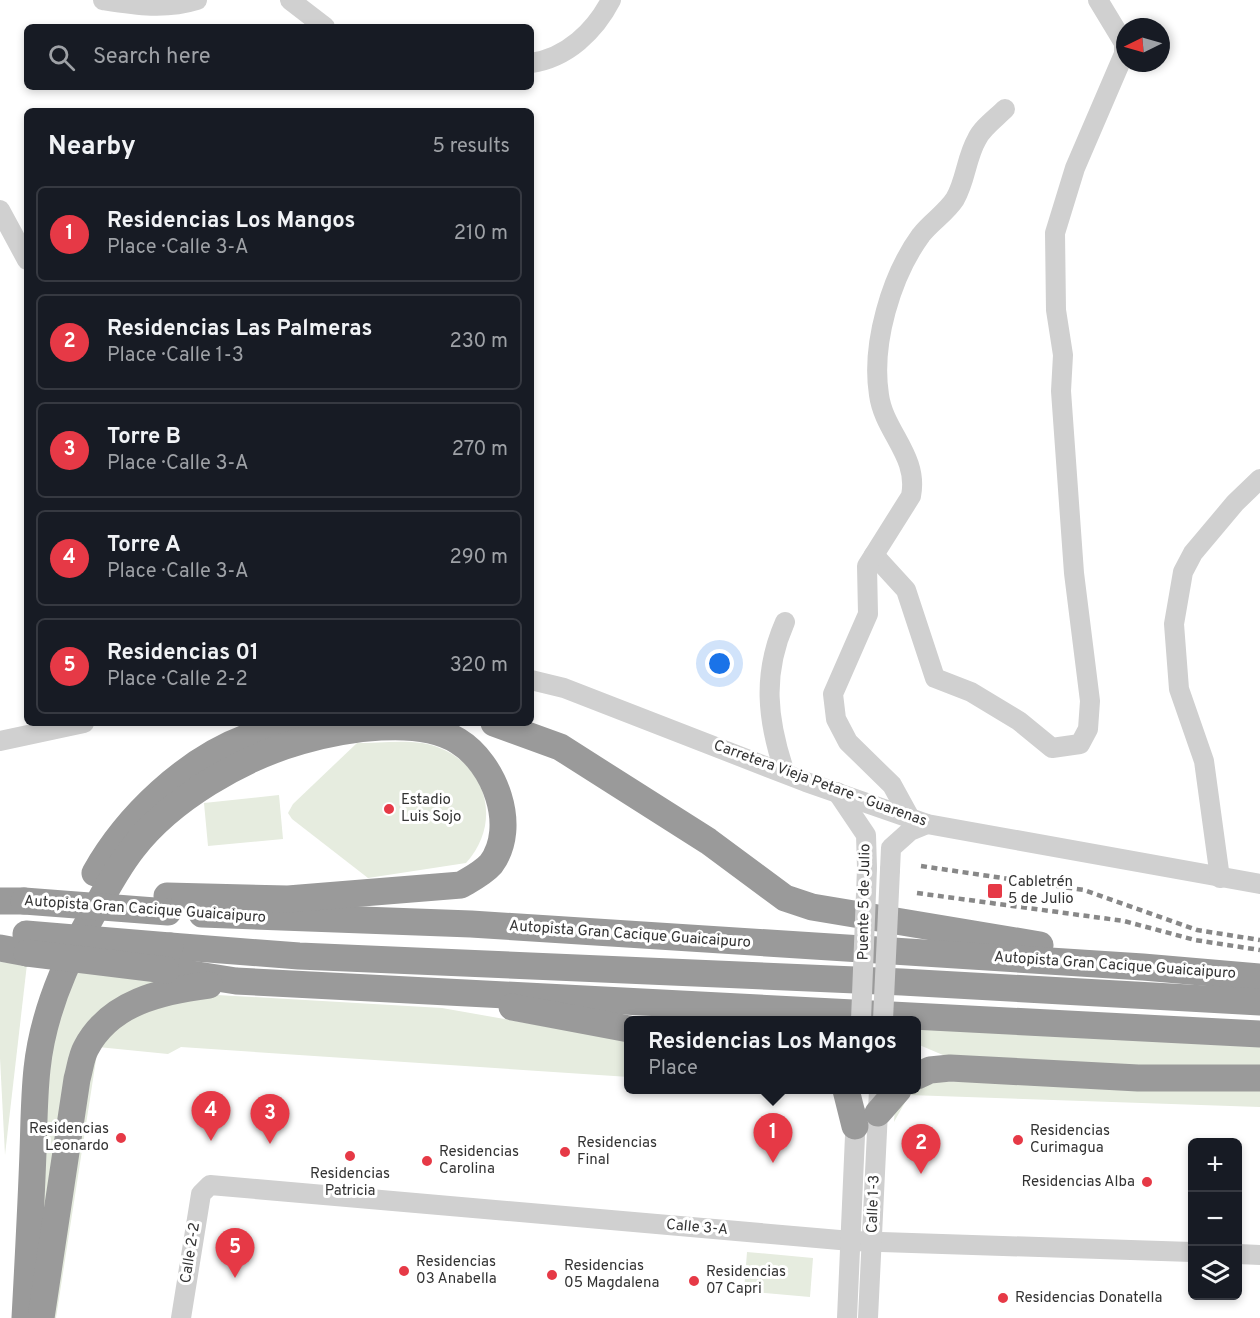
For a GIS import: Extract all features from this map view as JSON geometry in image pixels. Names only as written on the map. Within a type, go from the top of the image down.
[{"type":"highway","points":[[12,1318],[23,1066],[34,1016],[50,970],[81,898],[116,839],[130,821],[202,760],[247,737],[286,726]]},
{"type":"highway","points":[[502,726],[560,747],[708,841],[785,898],[812,907],[857,915],[1198,971]]},
{"type":"highway","points":[[25,1318],[37,1068],[48,1020],[78,939],[108,885],[145,834],[166,813],[222,775],[258,755],[316,737],[365,729],[415,728],[456,739],[468,748],[485,767],[499,800],[502,829],[496,854],[484,870],[461,885],[288,898],[167,904]]},
{"type":"highway","name":"Autopista Gran Cacique Guaicaipuro","points":[[12,901],[167,904],[260,918],[471,924],[1198,971],[1260,977]]},
{"type":"highway","name":"Autopista Gran Cacique Guaicaipuro","points":[[0,948],[18,940],[168,958],[299,956],[891,982],[1260,1002]]},
{"type":"highway","points":[[168,958],[236,981]]},
{"type":"highway","points":[[41,1318],[77,1079],[85,1050],[95,1033],[114,1014],[152,996],[236,981],[1260,1034]]},
{"type":"highway","points":[[476,992],[496,1003],[624,1028]]},
{"type":"highway","points":[[921,1058],[950,1068]]},
{"type":"highway","points":[[921,1074],[930,1070],[950,1068],[1138,1078],[1260,1078]]},
{"type":"highway","points":[[852,1094],[871,1110],[892,1094]]},
{"type":"street","points":[[103,0],[147,7],[184,4],[197,0]]},
{"type":"street","points":[[290,0],[322,24]]},
{"type":"street","points":[[534,62],[555,56],[582,39],[596,27],[611,0]]},
{"type":"street","points":[[874,555],[906,590],[935,678],[971,692],[1018,721],[1052,748],[1080,744],[1088,729],[1090,701],[1074,573],[1061,391],[1063,356],[1056,310],[1055,233],[1075,168],[1124,54],[1124,43],[1098,0]]},
{"type":"street","points":[[918,820],[892,785],[848,742],[836,719],[833,694],[868,614],[867,566],[911,496],[914,484],[912,470],[880,405],[878,392],[880,343],[891,288],[922,233],[950,207],[962,186],[977,137],[1005,109]]},
{"type":"street","points":[[0,210],[24,254]]},
{"type":"street","points":[[1220,878],[1204,761],[1179,688],[1174,624],[1183,572],[1193,554],[1234,502],[1260,479]]},
{"type":"street","points":[[785,622],[775,644],[770,693],[772,735],[785,773]]},
{"type":"street","name":"Carretera Vieja Petare - Guarenas","points":[[534,681],[564,688],[785,773],[918,820],[1260,884]]},
{"type":"street","points":[[0,741],[70,726]]},
{"type":"street","name":"Puente 5 de Julio","points":[[837,792],[866,836],[867,868],[861,1016]]},
{"type":"street","name":"Puente 5 de Julio","points":[[884,1016],[891,849],[918,820]]},
{"type":"street","name":"Calle 1-3","points":[[860,1094],[871,1110],[873,1242],[868,1318]]},
{"type":"street","name":"Calle 1-3","points":[[847,1318],[851,1241],[871,1110]]},
{"type":"street","name":"Calle 3-A","points":[[204,1188],[210,1185],[851,1241],[1188,1252]]},
{"type":"street","name":"Calle 2-2","points":[[181,1318],[204,1188]]},
{"type":"street","points":[[1242,1254],[1260,1255]]},
{"type":"shaded area","name":"Estadio Luis Sojo","points":[[357,743],[422,743],[443,749],[460,760],[473,773],[482,790],[486,808],[485,827],[478,845],[466,863],[368,878],[292,819],[288,813],[293,804]]},
{"type":"shaded area","points":[[279,795],[283,839],[208,846],[204,803]]},
{"type":"shaded area","points":[[0,962],[27,964],[5,1155],[0,1058]]},
{"type":"shaded area","points":[[71,970],[163,979],[100,1018],[35,1318],[41,1094]]},
{"type":"shaded area","points":[[200,994],[442,1008],[624,1040],[624,1077],[181,1047],[168,1054],[98,1047],[56,1318],[50,1318],[49,1301],[81,1081],[89,1058],[110,1026],[124,1015],[139,1007],[177,997]]},
{"type":"shaded area","points":[[921,1028],[1260,1042],[1260,1070],[950,1058],[921,1046]]},
{"type":"shaded area","points":[[921,1081],[1260,1086],[1260,1107],[909,1095],[894,1122],[895,1106],[902,1094],[921,1094]]},
{"type":"shaded area","points":[[747,1252],[813,1258],[810,1297],[744,1291]]},
{"type":"railway","points":[[921,866],[1084,890],[1197,930],[1260,940]]},
{"type":"railway","points":[[917,893],[1124,921],[1195,940],[1260,950]]},
{"type":"place","name":"Estadio Luis Sojo","points":[[389,809]]},
{"type":"place","name":"Cabletrén 5 de Julio","points":[[995,891]]},
{"type":"place","name":"Residencias Leonardo","points":[[121,1138]]},
{"type":"place","name":"Residencias Curimagua","points":[[1018,1140]]},
{"type":"place","name":"Torre A","points":[[211,1141]]},
{"type":"place","name":"Torre B","points":[[270,1144]]},
{"type":"place","name":"Residencias Final","points":[[565,1152]]},
{"type":"place","name":"Residencias Patricia","points":[[350,1156]]},
{"type":"place","name":"Residencias Carolina","points":[[427,1161]]},
{"type":"place","name":"Residencias Los Mangos","points":[[773,1163]]},
{"type":"place","name":"Residencias Las Palmeras","points":[[921,1174]]},
{"type":"place","name":"Residencias Alba","points":[[1147,1182]]},
{"type":"place","name":"Residencias 03 Anabella","points":[[404,1271]]},
{"type":"place","name":"Residencias 05 Magdalena","points":[[552,1275]]},
{"type":"place","name":"Residencias 01","points":[[235,1278]]},
{"type":"place","name":"Residencias 07 Capri","points":[[694,1281]]},
{"type":"place","name":"Residencias Donatella","points":[[1003,1298]]}]
